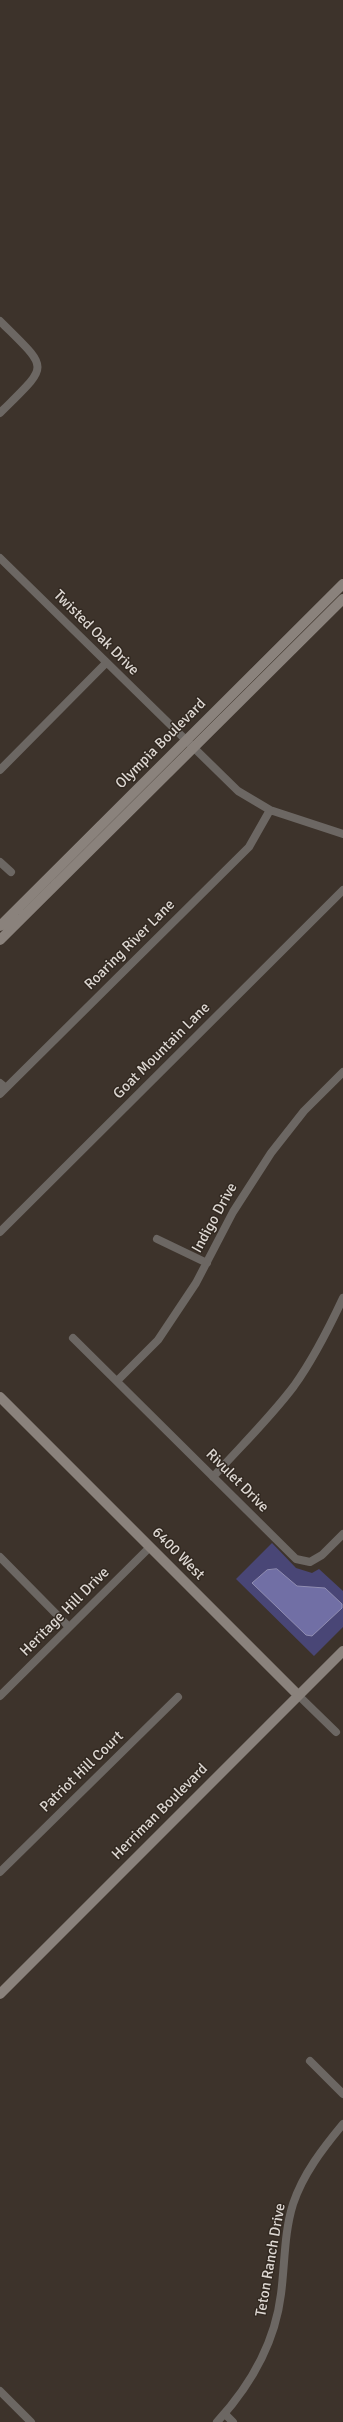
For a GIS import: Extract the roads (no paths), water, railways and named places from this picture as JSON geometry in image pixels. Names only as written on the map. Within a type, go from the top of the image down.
[{"type":"street","points":[[0,321],[35,357],[39,368],[36,377],[0,413]]},
{"type":"street","name":"Twisted Oak Drive","points":[[0,558],[171,728],[238,791],[270,810],[343,834]]},
{"type":"street","name":"Olympia Boulevard","points":[[0,940],[343,584]]},
{"type":"street","name":"Olympia Boulevard","points":[[0,926],[343,599]]},
{"type":"street","points":[[0,770],[106,663]]},
{"type":"street","name":"Roaring River Lane","points":[[2,1088],[249,847],[258,834],[270,810]]},
{"type":"street","points":[[0,862],[11,872]]},
{"type":"street","name":"Goat Mountain Lane","points":[[0,1232],[343,890]]},
{"type":"street","name":"Indigo Drive","points":[[117,1381],[158,1340],[196,1283],[233,1212],[271,1153],[304,1111],[343,1072]]},
{"type":"street","points":[[157,1239],[207,1263]]},
{"type":"street","points":[[213,1476],[255,1432],[294,1386],[323,1341],[343,1298]]},
{"type":"street","name":"Rivulet Drive","points":[[73,1338],[296,1559],[310,1562],[322,1555],[343,1534]]},
{"type":"street","name":"6400 West","points":[[0,1397],[336,1732]]},
{"type":"street","name":"Heritage Hill Drive","points":[[0,1696],[150,1547]]},
{"type":"street","points":[[0,1557],[69,1627]]},
{"type":"street","name":"Herriman Boulevard","points":[[0,1994],[298,1695],[343,1652]]},
{"type":"street","name":"Patriot Hill Court","points":[[2,1867],[178,1697]]},
{"type":"street","points":[[310,2061],[343,2094]]},
{"type":"street","name":"Teton Ranch Drive","points":[[217,2422],[225,2414],[250,2380],[268,2344],[276,2319],[281,2294],[284,2250],[294,2203],[313,2164],[343,2124]]},
{"type":"street","points":[[0,2391],[31,2422]]},
{"type":"street","points":[[225,2414],[234,2422]]}]
